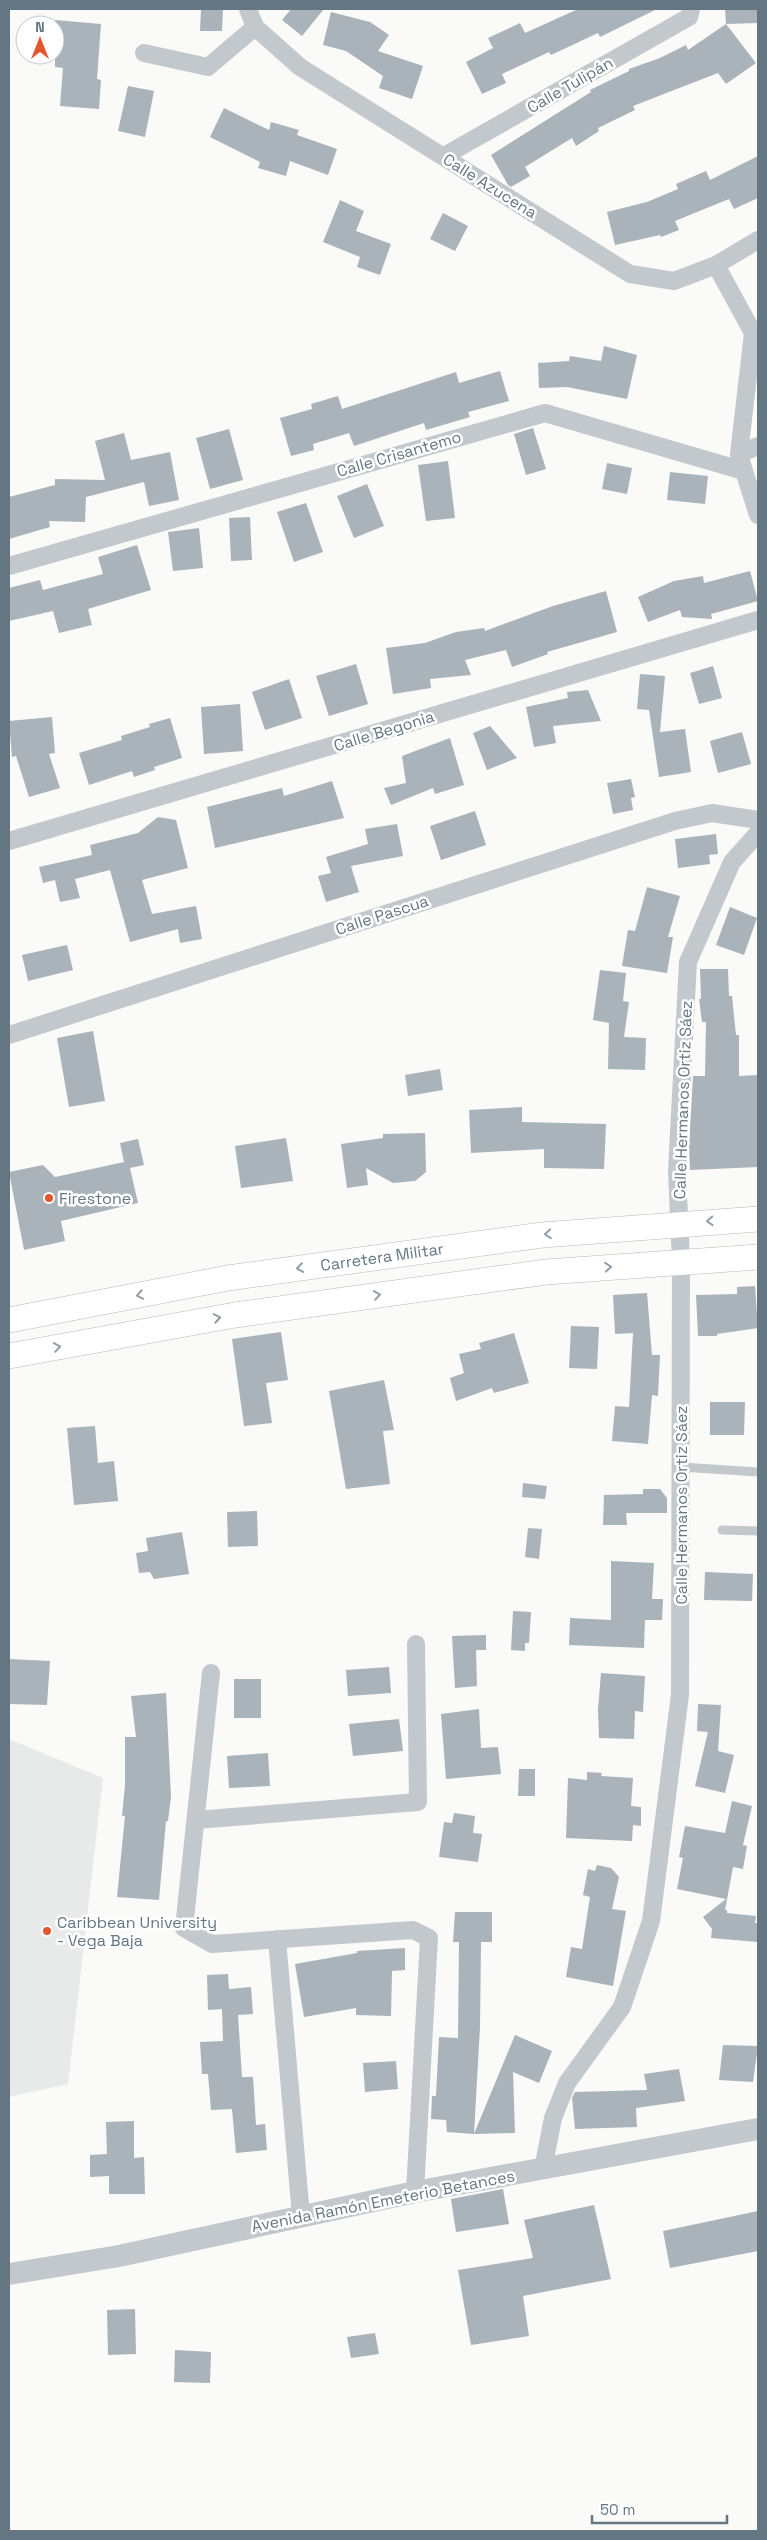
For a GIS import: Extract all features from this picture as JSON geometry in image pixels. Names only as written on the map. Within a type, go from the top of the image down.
[{"type":"main road","name":"Carretera Militar","points":[[9,1320],[228,1278],[542,1235],[680,1223],[758,1219]]},
{"type":"main road","points":[[9,1356],[235,1315],[546,1272],[758,1257]]},
{"type":"street","name":"Calle Azucena","points":[[248,9],[255,27],[300,67],[630,274],[674,281],[716,265],[758,240]]},
{"type":"street","name":"Calle Tulipán","points":[[444,156],[689,17],[691,9]]},
{"type":"street","points":[[144,53],[208,67],[255,27]]},
{"type":"street","points":[[716,265],[753,333],[739,454],[758,515]]},
{"type":"street","name":"Calle Crisantemo","points":[[9,566],[545,413],[744,471]]},
{"type":"street","points":[[739,454],[758,446]]},
{"type":"street","name":"Calle Begonia","points":[[9,841],[758,620]]},
{"type":"street","name":"Calle Pascua","points":[[9,1035],[676,821],[712,813],[758,820]]},
{"type":"street","name":"Calle Hermanos Ortiz Sáez","points":[[543,2169],[553,2118],[567,2083],[622,2008],[651,1921],[680,1695],[682,1261],[677,1171],[688,962],[732,862],[758,833]]},
{"type":"street","points":[[196,1820],[418,1802],[416,1644]]},
{"type":"street","points":[[211,1673],[184,1928],[212,1944],[413,1930],[429,1938],[415,2192]]},
{"type":"street","points":[[276,1939],[300,2216]]},
{"type":"street","name":"Avenida Ramón Emeterio Betances","points":[[9,2274],[119,2256],[415,2192],[758,2130]]},
{"type":"lane","points":[[681,1468],[758,1472]]},
{"type":"lane","points":[[722,1530],[758,1531]]},
{"type":"shaded area","name":"Caribbean University - Vega Baja","points":[[9,1739],[103,1778],[68,2084],[9,2097]]},
{"type":"building","points":[[201,9],[223,9],[222,31],[200,31]]},
{"type":"building","points":[[291,9],[324,9],[302,36],[282,20]]},
{"type":"building","points":[[578,9],[657,9],[600,37],[598,33],[551,55],[549,52],[502,74],[506,83],[482,94],[466,62],[493,48],[488,38],[520,23],[525,33]]},
{"type":"building","points":[[725,9],[758,9],[758,23],[726,24]]},
{"type":"building","points":[[331,12],[370,22],[389,35],[378,51],[423,66],[412,99],[379,88],[383,76],[346,51],[323,45]]},
{"type":"building","points":[[65,21],[101,24],[97,79],[101,80],[99,109],[60,106],[63,68],[55,67],[55,65],[65,65]]},
{"type":"building","points":[[726,24],[756,63],[726,84],[718,73],[633,106],[635,110],[598,128],[599,131],[576,146],[572,138],[525,167],[530,176],[511,187],[508,185],[491,155],[591,92],[590,90],[629,71],[629,69],[660,58],[686,45],[688,50]]},
{"type":"building","points":[[128,86],[154,91],[145,137],[118,131]]},
{"type":"building","points":[[224,108],[269,130],[271,122],[299,130],[297,135],[337,149],[328,175],[290,161],[286,176],[258,168],[260,162],[210,137]]},
{"type":"building","points":[[758,156],[758,198],[734,209],[729,199],[675,221],[679,230],[661,237],[660,235],[615,245],[607,212],[647,202],[678,189],[676,184],[706,171],[710,180]]},
{"type":"building","points":[[340,200],[364,211],[356,231],[391,244],[380,275],[357,267],[360,257],[323,242]]},
{"type":"building","points":[[443,213],[468,226],[455,251],[430,239]]},
{"type":"building","points":[[604,346],[637,355],[627,399],[567,387],[539,388],[538,363],[569,361],[570,356],[601,361]]},
{"type":"building","points":[[500,371],[509,401],[468,412],[470,417],[426,430],[424,423],[354,446],[349,433],[313,444],[314,450],[291,456],[280,418],[312,409],[311,404],[338,396],[342,409],[456,372],[459,383]]},
{"type":"building","points":[[533,428],[546,469],[526,475],[514,434]]},
{"type":"building","points":[[229,429],[243,480],[210,489],[196,438]]},
{"type":"building","points":[[124,433],[131,460],[170,452],[179,500],[149,506],[144,482],[86,497],[85,522],[49,521],[50,527],[9,539],[9,497],[55,485],[55,479],[105,480],[95,441]]},
{"type":"building","points":[[448,461],[455,518],[426,521],[418,465]]},
{"type":"building","points":[[607,463],[632,468],[627,494],[602,489]]},
{"type":"building","points":[[670,472],[708,476],[705,504],[667,500]]},
{"type":"building","points":[[367,484],[384,526],[354,538],[337,496]]},
{"type":"building","points":[[306,503],[323,552],[294,562],[277,512]]},
{"type":"building","points":[[250,517],[252,560],[231,561],[229,518]]},
{"type":"building","points":[[199,528],[203,568],[173,571],[168,532]]},
{"type":"building","points":[[137,545],[151,590],[88,609],[92,625],[59,633],[53,611],[9,621],[9,588],[40,580],[43,590],[103,574],[98,557]]},
{"type":"building","points":[[750,571],[758,601],[711,614],[712,619],[682,617],[680,610],[648,622],[638,597],[674,581],[703,576],[704,583]]},
{"type":"building","points":[[606,591],[617,632],[547,652],[548,654],[512,667],[506,650],[465,660],[471,675],[430,679],[431,688],[393,694],[386,648],[425,643],[456,632],[484,628],[485,631],[553,606]]},
{"type":"building","points":[[356,664],[368,704],[329,716],[316,676]]},
{"type":"building","points":[[713,666],[722,698],[699,704],[690,673]]},
{"type":"building","points":[[640,674],[665,676],[660,732],[685,729],[691,772],[659,777],[649,710],[637,709]]},
{"type":"building","points":[[289,679],[302,718],[265,730],[252,692]]},
{"type":"building","points":[[588,690],[601,721],[553,726],[556,743],[534,747],[526,707],[568,698],[567,692]]},
{"type":"building","points":[[240,704],[243,751],[204,754],[201,707]]},
{"type":"building","points":[[52,717],[55,753],[49,754],[60,788],[29,797],[16,756],[12,757],[9,721]]},
{"type":"building","points":[[170,718],[182,758],[154,767],[155,770],[134,777],[132,771],[89,785],[79,753],[122,740],[121,736],[150,727],[149,724]]},
{"type":"building","points":[[490,726],[517,758],[487,770],[473,733]]},
{"type":"building","points":[[742,732],[751,764],[718,773],[710,741]]},
{"type":"building","points":[[450,738],[464,785],[435,794],[433,788],[391,805],[384,788],[406,783],[402,756]]},
{"type":"building","points":[[631,779],[635,797],[631,798],[633,810],[613,814],[607,783]]},
{"type":"building","points":[[332,781],[344,818],[215,848],[207,807],[282,788],[284,796]]},
{"type":"building","points":[[475,811],[486,845],[441,860],[430,826]]},
{"type":"building","points":[[158,817],[176,820],[188,868],[142,880],[152,914],[196,906],[202,939],[180,943],[178,929],[130,942],[110,870],[75,879],[80,898],[60,902],[55,880],[43,883],[39,867],[92,855],[90,845],[138,833]]},
{"type":"building","points":[[397,824],[403,856],[351,866],[359,892],[326,902],[318,876],[331,873],[326,857],[368,844],[365,829]]},
{"type":"building","points":[[716,834],[718,854],[709,855],[710,864],[678,868],[675,839]]},
{"type":"building","points":[[647,887],[680,896],[668,937],[673,937],[667,973],[622,966],[628,930],[635,931]]},
{"type":"building","points":[[730,907],[757,918],[744,955],[716,945]]},
{"type":"building","points":[[67,945],[73,970],[28,981],[22,955]]},
{"type":"building","points":[[700,969],[728,969],[729,996],[732,996],[736,1035],[739,1035],[739,1076],[758,1075],[758,1167],[690,1170],[689,1146],[693,1076],[705,1076],[706,1022],[702,1022],[699,999],[701,999]]},
{"type":"building","points":[[600,970],[626,973],[623,1001],[629,1002],[624,1037],[646,1038],[645,1070],[608,1069],[609,1023],[593,1020]]},
{"type":"building","points":[[93,1031],[105,1101],[69,1107],[57,1038]]},
{"type":"building","points":[[440,1069],[443,1090],[408,1096],[405,1075]]},
{"type":"building","points":[[522,1107],[522,1122],[606,1124],[604,1169],[544,1168],[544,1149],[471,1153],[469,1110]]},
{"type":"building","points":[[425,1133],[426,1172],[415,1181],[393,1183],[366,1168],[368,1185],[347,1188],[341,1144],[383,1138],[383,1134]]},
{"type":"building","points":[[286,1138],[293,1181],[241,1188],[235,1146]]},
{"type":"building","name":"Firestone","points":[[138,1139],[144,1165],[130,1168],[138,1203],[61,1221],[65,1241],[24,1250],[9,1172],[43,1165],[55,1177],[124,1162],[120,1143]]},
{"type":"building","points":[[755,1286],[758,1328],[717,1334],[717,1336],[698,1336],[696,1295],[737,1294],[737,1287]]},
{"type":"building","points":[[647,1293],[652,1355],[660,1355],[658,1396],[652,1395],[648,1444],[612,1441],[615,1406],[629,1407],[633,1333],[615,1334],[613,1295]]},
{"type":"building","points":[[571,1326],[599,1327],[597,1369],[569,1368]]},
{"type":"building","points":[[281,1332],[288,1380],[266,1383],[272,1423],[244,1426],[232,1339]]},
{"type":"building","points":[[514,1333],[529,1383],[494,1393],[492,1388],[456,1401],[450,1378],[464,1373],[459,1354],[481,1349],[479,1343]]},
{"type":"building","points":[[384,1380],[394,1430],[383,1431],[390,1484],[346,1489],[329,1391]]},
{"type":"building","points":[[710,1402],[745,1402],[744,1435],[710,1435]]},
{"type":"building","points":[[95,1426],[98,1463],[114,1461],[118,1501],[74,1505],[67,1428]]},
{"type":"building","points":[[523,1483],[547,1486],[545,1499],[522,1497]]},
{"type":"building","points":[[643,1489],[660,1489],[667,1498],[667,1513],[626,1513],[627,1525],[603,1525],[604,1495],[643,1494]]},
{"type":"building","points":[[257,1511],[258,1546],[228,1547],[227,1512]]},
{"type":"building","points":[[528,1528],[542,1529],[539,1559],[525,1557]]},
{"type":"building","points":[[182,1532],[189,1574],[154,1579],[150,1572],[139,1573],[136,1553],[148,1551],[146,1538]]},
{"type":"building","points":[[611,1561],[654,1563],[652,1599],[663,1599],[662,1620],[645,1620],[644,1648],[569,1645],[570,1618],[611,1620]]},
{"type":"building","points":[[705,1572],[753,1574],[752,1601],[704,1600]]},
{"type":"building","points":[[513,1611],[531,1612],[529,1643],[525,1643],[525,1651],[511,1650]]},
{"type":"building","points":[[486,1635],[486,1650],[476,1650],[477,1686],[455,1688],[452,1636]]},
{"type":"building","points":[[9,1659],[50,1661],[47,1705],[9,1704]]},
{"type":"building","points":[[389,1667],[391,1693],[348,1696],[346,1670]]},
{"type":"building","points":[[601,1673],[645,1676],[643,1712],[635,1711],[634,1739],[599,1738],[598,1709]]},
{"type":"building","points":[[234,1679],[261,1679],[261,1718],[234,1718]]},
{"type":"building","points":[[166,1693],[171,1797],[168,1821],[166,1821],[159,1900],[117,1897],[125,1816],[122,1816],[125,1785],[125,1737],[136,1737],[131,1696]]},
{"type":"building","points":[[698,1704],[721,1705],[718,1751],[734,1755],[725,1793],[695,1786],[708,1732],[697,1731]]},
{"type":"building","points":[[479,1709],[481,1748],[498,1747],[501,1774],[446,1779],[441,1714]]},
{"type":"building","points":[[399,1719],[403,1751],[353,1756],[349,1724]]},
{"type":"building","points":[[268,1753],[270,1786],[229,1788],[227,1756]]},
{"type":"building","points":[[519,1769],[535,1769],[535,1796],[518,1796]]},
{"type":"building","points":[[587,1772],[602,1773],[601,1776],[633,1778],[631,1806],[641,1807],[641,1826],[633,1825],[632,1841],[566,1838],[568,1778],[587,1780]]},
{"type":"building","points":[[732,1801],[752,1806],[743,1845],[747,1846],[743,1869],[733,1867],[725,1910],[727,1910],[727,1913],[756,1916],[755,1923],[758,1923],[758,1942],[711,1938],[712,1929],[703,1917],[726,1899],[677,1889],[683,1858],[679,1857],[685,1826],[725,1833]]},
{"type":"building","points":[[454,1813],[475,1816],[473,1833],[482,1834],[478,1862],[439,1857],[444,1822],[452,1823]]},
{"type":"building","points":[[597,1865],[611,1868],[619,1877],[612,1909],[626,1911],[613,1986],[566,1977],[571,1947],[582,1949],[590,1897],[583,1895],[588,1869],[595,1871]]},
{"type":"building","points":[[455,1912],[492,1912],[492,1942],[481,1942],[480,2027],[474,2134],[447,2132],[446,2120],[431,2119],[432,2096],[436,2096],[439,2037],[458,2038],[459,1942],[453,1942]]},
{"type":"building","points":[[405,1948],[405,1970],[392,1971],[391,2016],[356,2015],[356,2008],[304,2017],[295,1964],[357,1953],[357,1951]]},
{"type":"building","points":[[228,1974],[229,1989],[251,1987],[253,2014],[238,2015],[242,2077],[253,2077],[256,2125],[265,2124],[267,2150],[236,2153],[232,2109],[211,2110],[208,2074],[202,2074],[200,2042],[223,2041],[222,2009],[208,2010],[207,1975]]},
{"type":"building","points":[[515,2035],[552,2051],[539,2083],[513,2072],[515,2133],[474,2134]]},
{"type":"building","points":[[723,2045],[758,2046],[753,2082],[719,2080]]},
{"type":"building","points":[[396,2061],[398,2089],[365,2092],[363,2063]]},
{"type":"building","points":[[679,2069],[685,2101],[636,2108],[637,2127],[575,2129],[572,2098],[575,2092],[647,2090],[644,2074]]},
{"type":"building","points":[[134,2121],[134,2158],[144,2157],[145,2194],[109,2194],[109,2176],[90,2177],[90,2155],[107,2154],[106,2122]]},
{"type":"building","points":[[503,2189],[509,2224],[456,2232],[451,2199]]},
{"type":"building","points":[[594,2205],[611,2279],[523,2296],[529,2336],[471,2345],[458,2270],[533,2258],[524,2220]]},
{"type":"building","points":[[758,2211],[758,2251],[670,2268],[663,2231]]},
{"type":"building","points":[[135,2309],[136,2354],[108,2355],[107,2310]]},
{"type":"building","points":[[375,2333],[379,2354],[351,2358],[347,2337]]},
{"type":"building","points":[[175,2350],[211,2352],[210,2383],[174,2382]]},
{"type":"place","name":"Firestone","points":[[49,1198]]},
{"type":"place","name":"Caribbean University - Vega Baja","points":[[47,1931]]}]
